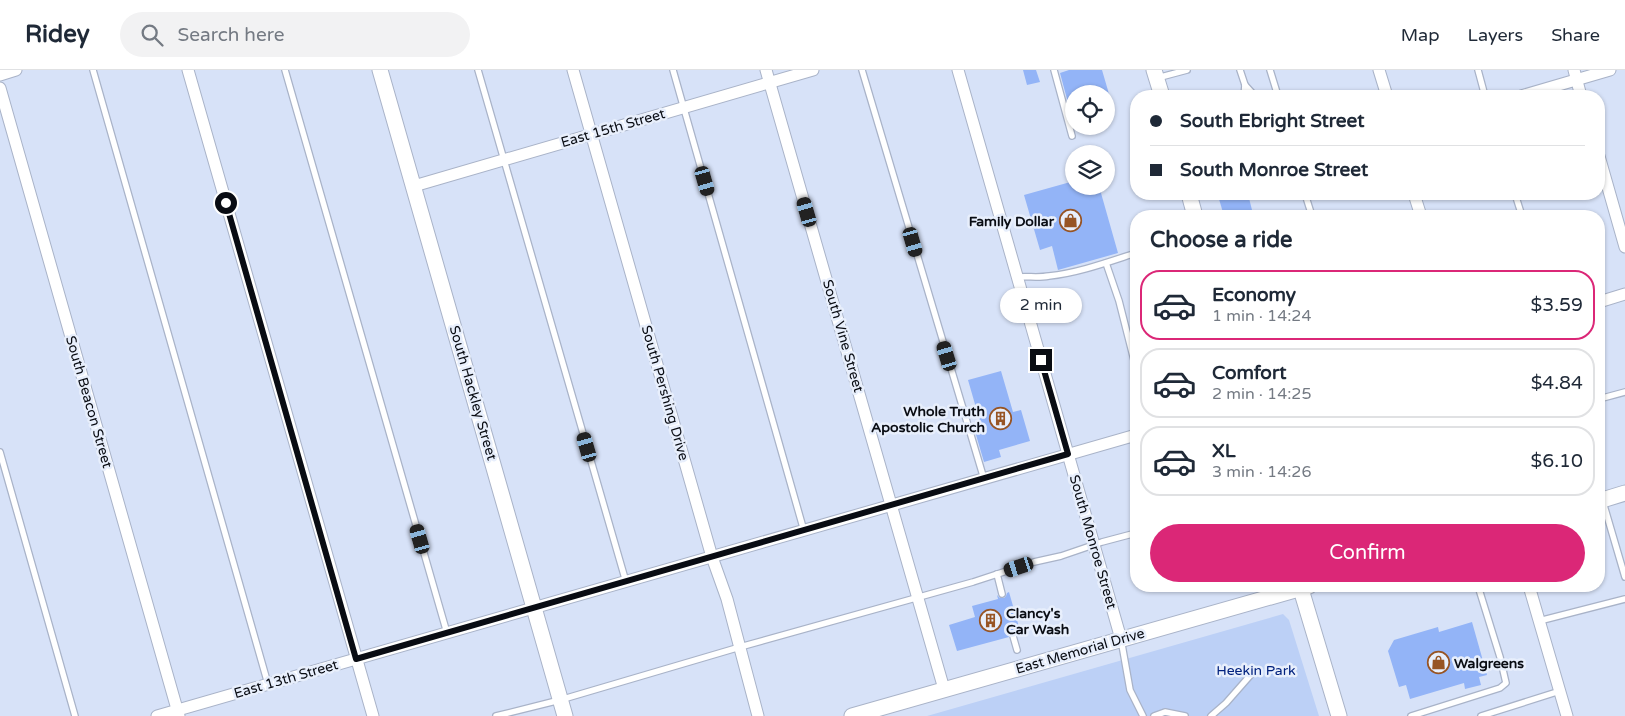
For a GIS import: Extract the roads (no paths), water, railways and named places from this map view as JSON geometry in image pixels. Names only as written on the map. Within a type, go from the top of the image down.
[{"type":"street","points":[[0,75],[16,70]]},
{"type":"street","points":[[188,70],[373,716]]},
{"type":"street","name":"South Hackley Street","points":[[380,70],[564,716]]},
{"type":"street","name":"South Pershing Drive","points":[[574,70],[712,557],[727,598],[758,716]]},
{"type":"street","name":"South Vine Street","points":[[766,70],[944,689]]},
{"type":"street","name":"East 15th Street","points":[[414,186],[813,70]]},
{"type":"street","name":"South Monroe Street","points":[[958,70],[1121,639]]},
{"type":"street","points":[[1379,70],[1385,90]]},
{"type":"street","points":[[1536,90],[1575,75],[1610,70]]},
{"type":"street","points":[[1156,74],[1160,90]]},
{"type":"street","points":[[1575,75],[1579,90]]},
{"type":"street","name":"South Beacon Street","points":[[0,88],[178,713]]},
{"type":"street","points":[[1605,177],[1625,247]]},
{"type":"street","points":[[1605,300],[1625,294]]},
{"type":"street","name":"East 13th Street","points":[[157,716],[178,713],[268,684],[1130,437]]},
{"type":"street","points":[[1605,499],[1625,493]]},
{"type":"street","name":"East Memorial Drive","points":[[852,716],[1286,592]]},
{"type":"street","points":[[1304,592],[1339,716]]},
{"type":"street","points":[[1531,592],[1568,716]]},
{"type":"lane","points":[[94,70],[268,684]]},
{"type":"lane","points":[[284,70],[447,633]]},
{"type":"lane","points":[[478,70],[626,582]]},
{"type":"lane","points":[[673,70],[804,531]]},
{"type":"lane","points":[[862,70],[984,479]]},
{"type":"lane","points":[[1054,70],[1072,136]]},
{"type":"lane","points":[[1156,74],[1187,70]]},
{"type":"lane","points":[[1240,70],[1245,85],[1245,90]]},
{"type":"lane","points":[[1270,70],[1276,90]]},
{"type":"lane","points":[[1478,70],[1483,90]]},
{"type":"lane","points":[[1245,85],[1250,90]]},
{"type":"lane","points":[[1017,278],[1028,276],[1047,277],[1106,263],[1130,255]]},
{"type":"lane","points":[[1106,263],[1119,301],[1130,348]]},
{"type":"lane","points":[[1605,397],[1625,392]]},
{"type":"lane","points":[[0,452],[75,716]]},
{"type":"lane","points":[[1605,515],[1625,577]]},
{"type":"lane","points":[[496,716],[560,700],[1130,535]]},
{"type":"lane","points":[[997,574],[1002,594]]},
{"type":"lane","points":[[1411,716],[1500,688],[1506,683],[1480,592]]},
{"type":"lane","points":[[1539,622],[1625,598]]},
{"type":"lane","points":[[1013,636],[1017,650]]},
{"type":"lane","points":[[1121,639],[1130,690],[1143,716]]},
{"type":"lane","points":[[1211,716],[1226,703],[1255,670]]},
{"type":"lane","points":[[1481,716],[1560,692]]},
{"type":"lane","points":[[1154,716],[1165,712],[1185,716]]},
{"type":"place","name":"Family Dollar","points":[[1070,221]]},
{"type":"place","name":"Whole Truth Apostolic Church","points":[[1001,419]]},
{"type":"place","name":"Clancy's Car Wash","points":[[990,621]]},
{"type":"place","name":"Walgreens","points":[[1438,663]]},
{"type":"park label","name":"Heekin Park","points":[[1256,670]]}]
